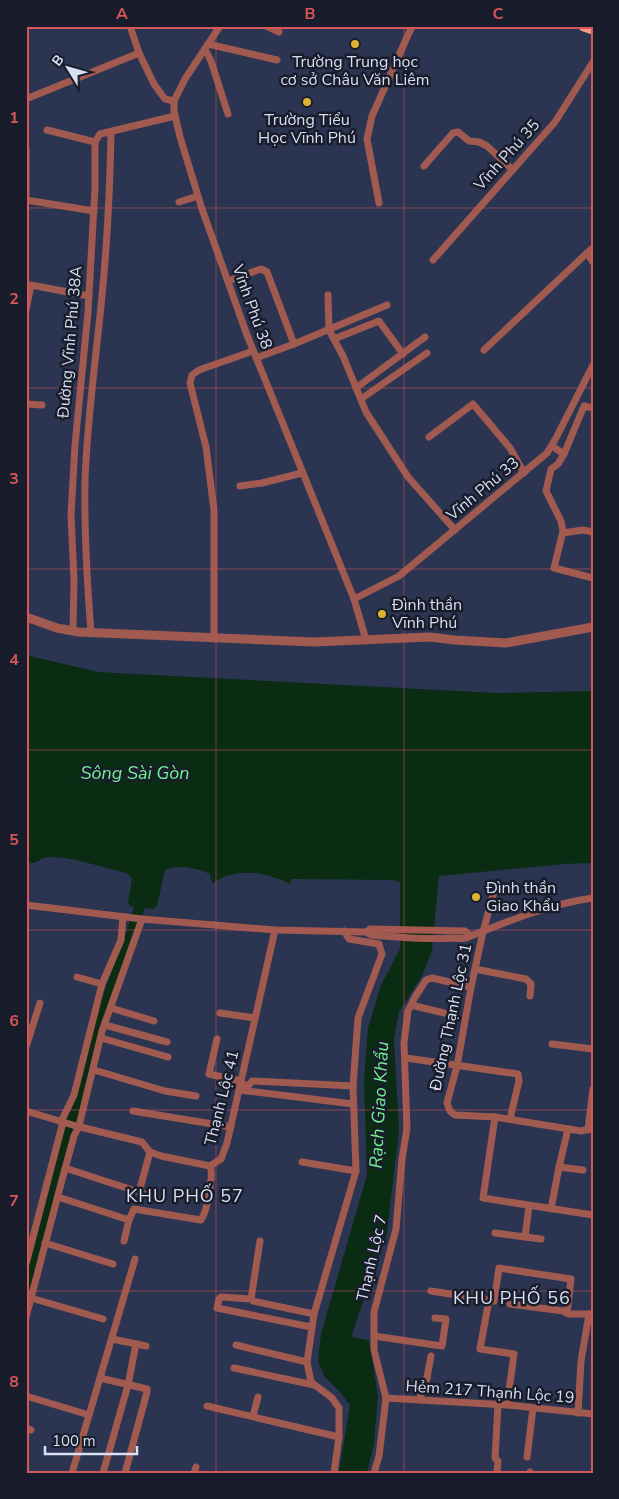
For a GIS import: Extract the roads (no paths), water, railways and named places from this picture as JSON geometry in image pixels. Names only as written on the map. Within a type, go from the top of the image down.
[{"type":"highway","points":[[584,26],[593,29]]},
{"type":"street","points":[[130,26],[139,54],[154,84],[165,99],[174,101],[185,80],[220,26]]},
{"type":"street","points":[[266,26],[279,32]]},
{"type":"street","points":[[378,203],[367,139],[368,130],[377,104],[412,26]]},
{"type":"street","points":[[207,46],[277,60]]},
{"type":"street","points":[[207,46],[228,114]]},
{"type":"street","points":[[26,99],[139,54]]},
{"type":"street","name":"Vĩnh Phú 35","points":[[433,260],[555,122],[593,62]]},
{"type":"street","name":"Vĩnh Phú 38","points":[[174,101],[175,116],[182,145],[198,196],[254,355],[354,600],[366,640]]},
{"type":"street","points":[[47,130],[95,142],[100,134],[175,116]]},
{"type":"street","points":[[91,633],[84,544],[85,480],[88,426],[105,252],[111,132]]},
{"type":"street","points":[[424,166],[453,133],[458,132],[469,141],[479,142],[487,146],[513,170]]},
{"type":"street","name":"Đường Vĩnh Phú 38A","points":[[73,631],[74,580],[71,515],[75,445],[89,296],[94,211],[95,142]]},
{"type":"street","points":[[26,148],[26,196]]},
{"type":"street","points":[[180,202],[198,196]]},
{"type":"street","points":[[26,200],[94,211]]},
{"type":"street","points":[[484,350],[590,251],[593,262]]},
{"type":"street","points":[[228,281],[261,269],[267,272],[294,344]]},
{"type":"street","points":[[26,310],[31,285],[89,296]]},
{"type":"street","points":[[328,295],[329,330],[366,412],[408,477],[455,530]]},
{"type":"street","points":[[214,639],[214,510],[206,447],[190,383],[192,374],[199,370],[294,344],[387,305]]},
{"type":"street","points":[[334,339],[378,321],[403,354]]},
{"type":"street","points":[[356,388],[425,337]]},
{"type":"street","points":[[361,399],[426,353]]},
{"type":"street","name":"Vĩnh Phú 33","points":[[354,600],[400,576],[554,447],[593,365]]},
{"type":"street","points":[[26,404],[42,405]]},
{"type":"street","points":[[429,438],[473,404],[510,448],[524,473]]},
{"type":"street","points":[[593,408],[584,406],[564,454],[558,464],[550,469],[546,491],[561,521],[563,533],[554,568],[593,578]]},
{"type":"street","points":[[554,447],[564,454]]},
{"type":"street","points":[[240,486],[262,483],[302,473]]},
{"type":"street","points":[[563,533],[582,530],[593,532]]},
{"type":"street","points":[[26,617],[57,628],[91,633],[314,642],[430,637],[506,643],[592,627],[593,621]]},
{"type":"street","name":"Đường Thạnh Lộc 31","points":[[496,884],[483,932],[447,1103],[450,1111],[455,1115],[510,1119],[581,1131],[590,1129]]},
{"type":"street","points":[[26,905],[142,919],[275,930],[366,932],[370,928],[396,933],[441,935],[465,931],[470,935],[562,904],[593,898]]},
{"type":"street","points":[[26,1264],[62,1122],[74,1095],[102,984],[121,940],[125,917]]},
{"type":"street","points":[[26,1317],[65,1168],[94,1070],[101,1038],[142,919]]},
{"type":"street","name":"Thạnh Lộc 41","points":[[26,1111],[142,1142],[150,1152],[161,1156],[210,1166],[221,1159],[240,1085],[275,930]]},
{"type":"street","points":[[334,1473],[339,1437],[339,1408],[332,1398],[311,1382],[307,1362],[314,1314],[356,1171],[353,1086],[358,1018],[382,954],[379,944],[349,939],[344,931]]},
{"type":"street","points":[[475,969],[526,979],[531,984],[530,996]]},
{"type":"street","points":[[77,976],[102,984]]},
{"type":"street","name":"Thạnh Lộc 7","points":[[374,1473],[379,1456],[386,1398],[374,1350],[374,1312],[396,1229],[402,1158],[407,1128],[404,1043],[408,1011],[426,980],[432,978],[471,987]]},
{"type":"street","points":[[26,1047],[40,1003]]},
{"type":"street","points":[[411,1005],[444,1013]]},
{"type":"street","points":[[111,1008],[154,1021]]},
{"type":"street","points":[[220,1013],[255,1018]]},
{"type":"street","points":[[105,1025],[167,1042]]},
{"type":"street","points":[[101,1038],[168,1058]]},
{"type":"street","points":[[217,1039],[209,1074],[240,1085],[354,1104]]},
{"type":"street","points":[[552,1044],[593,1049]]},
{"type":"street","points":[[406,1058],[518,1074],[519,1080],[510,1119]]},
{"type":"street","points":[[94,1070],[165,1091],[196,1096]]},
{"type":"street","points":[[240,1085],[248,1085],[252,1081],[353,1086]]},
{"type":"street","points":[[590,1129],[593,1089]]},
{"type":"street","points":[[134,1111],[230,1127]]},
{"type":"street","points":[[494,1117],[483,1198],[593,1215]]},
{"type":"street","points":[[551,1209],[568,1128]]},
{"type":"street","points":[[139,1192],[150,1152]]},
{"type":"street","points":[[302,1162],[356,1171]]},
{"type":"street","points":[[124,1241],[132,1210],[136,1209],[202,1220],[212,1173],[210,1166]]},
{"type":"street","points":[[65,1168],[148,1195]]},
{"type":"street","points":[[559,1168],[583,1170]]},
{"type":"street","points":[[58,1197],[129,1220]]},
{"type":"street","points":[[525,1237],[529,1206]]},
{"type":"street","points":[[495,1233],[541,1239]]},
{"type":"street","points":[[250,1298],[260,1241]]},
{"type":"street","points":[[45,1244],[113,1264]]},
{"type":"street","points":[[72,1473],[135,1259]]},
{"type":"street","points":[[432,1291],[494,1301],[499,1268],[572,1279],[567,1313]]},
{"type":"street","points":[[311,1327],[217,1308],[219,1299],[222,1297],[250,1298],[253,1301],[314,1314]]},
{"type":"street","points":[[31,1298],[103,1319]]},
{"type":"street","points":[[489,1300],[480,1349],[514,1354],[508,1405]]},
{"type":"street","points":[[510,1304],[567,1313],[591,1314],[580,1361],[578,1413]]},
{"type":"street","points":[[374,1336],[442,1346],[446,1319],[435,1318]]},
{"type":"street","points":[[112,1339],[146,1346]]},
{"type":"street","points":[[103,1473],[128,1385],[136,1344]]},
{"type":"street","points":[[236,1346],[307,1362]]},
{"type":"street","points":[[421,1395],[426,1384],[431,1356]]},
{"type":"street","points":[[234,1368],[315,1385]]},
{"type":"street","points":[[100,1378],[146,1390],[147,1392],[125,1473]]},
{"type":"street","name":"Hẻm 217 Thạnh Lộc 19","points":[[386,1398],[421,1395],[593,1414]]},
{"type":"street","points":[[26,1396],[89,1414]]},
{"type":"street","points":[[253,1416],[258,1397]]},
{"type":"street","points":[[497,1473],[498,1461],[495,1458],[498,1405]]},
{"type":"street","points":[[207,1406],[339,1437]]},
{"type":"street","points":[[527,1457],[533,1408]]},
{"type":"water","points":[[26,655],[98,672],[497,693],[593,691],[593,863],[439,876],[432,951],[422,976],[399,1012],[394,1039],[399,1130],[387,1233],[351,1337],[369,1340],[378,1395],[374,1444],[367,1473],[339,1473],[350,1405],[324,1376],[318,1361],[321,1334],[367,1175],[364,1080],[368,1028],[381,985],[400,949],[400,882],[393,880],[292,879],[290,884],[271,876],[240,873],[221,878],[212,884],[210,874],[199,870],[176,867],[165,870],[157,906],[153,909],[130,906],[128,903],[132,878],[126,873],[77,860],[57,857],[48,857],[33,863],[26,863]]},
{"type":"waterway","points":[[26,1288],[90,1053],[105,1004],[129,942],[142,894]]},
{"type":"place","name":"Trường Trung học cơ sở Châu Văn Liêm","points":[[355,44]]},
{"type":"place","name":"Trường Tiểu Học Vĩnh Phú","points":[[307,102]]},
{"type":"place","name":"Đình thần Vĩnh Phú","points":[[382,614]]},
{"type":"place","name":"Đình thần Giao Khẩu","points":[[476,897]]},
{"type":"district","name":"KHU PHỐ 57","points":[[185,1196]]},
{"type":"district","name":"KHU PHỐ 56","points":[[512,1298]]},
{"type":"water label","name":"Sông Sài Gòn","points":[[135,773]]},
{"type":"water label","name":"Rạch Giao Khẩu","points":[[379,1105]]}]
